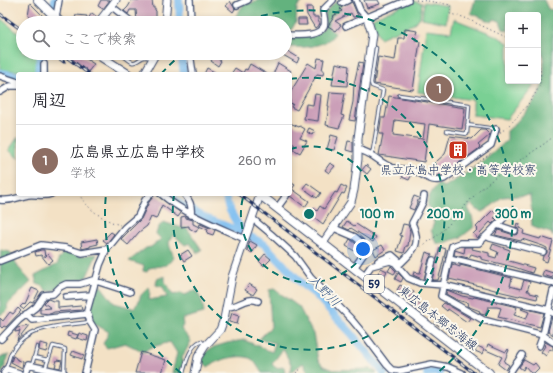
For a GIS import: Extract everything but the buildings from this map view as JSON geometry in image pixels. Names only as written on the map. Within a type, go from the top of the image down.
[{"type":"main road","points":[[38,0],[54,16]]},
{"type":"main road","points":[[112,60],[126,72]]},
{"type":"main road","name":"東広島本郷忠海線","points":[[260,196],[489,373]]},
{"type":"street","points":[[58,16],[59,0]]},
{"type":"street","points":[[166,16],[167,0]]},
{"type":"street","points":[[190,0],[190,16]]},
{"type":"street","points":[[237,5],[248,0]]},
{"type":"street","points":[[292,35],[312,34],[317,32],[324,26],[325,19],[323,10],[333,0]]},
{"type":"street","points":[[342,3],[348,0]]},
{"type":"street","points":[[323,244],[351,202],[354,190],[358,138],[372,34],[366,18],[360,10],[356,0]]},
{"type":"street","points":[[346,26],[408,0]]},
{"type":"street","points":[[103,16],[113,3],[126,16]]},
{"type":"street","points":[[145,72],[150,60]]},
{"type":"street","points":[[191,60],[194,72]]},
{"type":"street","points":[[44,64],[44,72]]},
{"type":"street","points":[[0,76],[16,81]]},
{"type":"street","points":[[0,92],[10,86],[16,86]]},
{"type":"street","points":[[358,150],[365,150],[390,167],[412,170],[434,181],[439,181],[444,179],[491,145],[496,129]]},
{"type":"street","points":[[0,200],[10,201],[27,196]]},
{"type":"street","points":[[85,373],[95,330],[90,322],[87,311],[95,281],[107,249],[125,227],[138,216],[145,200],[149,196]]},
{"type":"street","points":[[164,196],[191,214],[245,239]]},
{"type":"street","points":[[186,196],[192,206],[191,214]]},
{"type":"street","points":[[195,373],[198,357],[205,346],[220,330],[232,277],[259,196]]},
{"type":"street","points":[[277,208],[286,196]]},
{"type":"street","points":[[364,276],[371,266],[392,255],[401,263],[410,255],[417,243],[418,234],[412,223],[423,202],[424,196]]},
{"type":"street","points":[[508,214],[479,243],[460,243],[452,246],[441,296],[483,320],[543,335],[553,342]]},
{"type":"street","points":[[251,223],[271,234],[295,256],[311,278],[352,320],[392,370],[399,371],[432,364],[448,367],[462,373]]},
{"type":"street","points":[[497,225],[515,232]]},
{"type":"street","points":[[334,228],[355,237],[368,248],[354,268]]},
{"type":"street","points":[[486,236],[543,252]]},
{"type":"street","points":[[0,261],[41,245],[66,248],[82,253],[107,249]]},
{"type":"street","points":[[449,258],[553,283]]},
{"type":"street","points":[[427,283],[433,260]]},
{"type":"street","points":[[382,261],[390,261],[395,263],[408,278],[420,283],[443,285],[551,311]]},
{"type":"street","points":[[1,339],[36,306],[44,295],[53,294],[60,287],[66,284],[80,284],[93,280],[130,292]]},
{"type":"street","points":[[539,346],[551,311],[553,291]]},
{"type":"street","points":[[66,297],[91,295]]},
{"type":"street","points":[[226,307],[232,308],[245,301],[254,299],[258,301]]},
{"type":"street","points":[[26,314],[32,320],[87,314]]},
{"type":"street","points":[[510,373],[513,366],[517,364],[522,355]]},
{"type":"street","points":[[25,373],[28,365],[64,372]]},
{"type":"street","points":[[5,371],[19,373]]},
{"type":"lane","points":[[371,154],[373,150],[383,90],[372,86],[371,83],[376,48]]},
{"type":"lane","points":[[129,60],[137,62],[139,60]]},
{"type":"lane","points":[[398,95],[468,106],[467,134],[447,131]]},
{"type":"lane","points":[[467,125],[496,129]]},
{"type":"lane","points":[[5,371],[11,354],[25,337],[50,327],[90,322]]},
{"type":"lane","points":[[183,373],[189,356],[198,343],[201,342],[205,346]]},
{"type":"lane","points":[[45,368],[53,346],[65,349],[64,372]]},
{"type":"lane","points":[[32,365],[37,347]]},
{"type":"lane","points":[[34,357],[48,360]]},
{"type":"path","points":[[416,0],[451,5],[450,14],[463,17],[505,37]]},
{"type":"path","points":[[43,60],[44,64]]},
{"type":"path","points":[[85,68],[91,72]]},
{"type":"path","points":[[496,129],[501,132],[512,124],[536,91],[538,84]]},
{"type":"path","points":[[413,250],[433,240],[453,220],[475,194],[491,180],[553,137]]},
{"type":"path","points":[[80,196],[84,202],[106,220],[125,227]]},
{"type":"path","points":[[296,373],[302,368]]},
{"type":"green space","points":[[259,0],[304,1],[297,7],[296,22],[292,29],[292,16],[236,16],[244,4]]},
{"type":"green space","points":[[475,0],[544,0],[548,9],[553,10],[553,237],[551,233],[532,227],[530,195],[502,197],[482,212],[471,204],[468,208],[472,216],[474,227],[460,238],[443,244],[436,243],[431,230],[434,223],[429,211],[428,199],[433,190],[438,184],[444,187],[461,177],[500,147],[507,140],[507,131],[537,98],[542,86],[544,64],[541,50],[541,12],[505,12],[505,30],[503,29],[500,21],[494,19],[491,22],[471,13]]},
{"type":"green space","points":[[412,1],[422,3],[420,17],[413,24],[380,38],[372,21],[373,18]]},
{"type":"green space","points":[[336,2],[343,4],[341,5],[340,11],[332,15],[328,23],[328,28],[335,33],[331,38],[326,42],[313,46],[292,47],[292,36],[317,34],[324,28],[326,13]]},
{"type":"green space","points":[[424,2],[448,6],[446,23],[422,18]]},
{"type":"green space","points":[[0,18],[16,31],[16,60],[44,60],[47,72],[0,70]]},
{"type":"green space","points":[[454,19],[497,36],[505,41],[505,84],[533,84],[507,119],[473,115],[473,100],[418,92],[426,29],[451,32]]},
{"type":"green space","points":[[16,140],[16,156],[9,150]]},
{"type":"green space","points":[[163,222],[182,228],[187,228],[202,250],[197,253],[190,243],[185,245],[174,235],[171,237],[169,242],[174,257],[167,265],[149,268],[147,272],[143,271],[144,266],[129,261],[161,239],[156,234],[158,228]]},
{"type":"green space","points":[[66,249],[79,256],[97,254],[86,278],[65,283],[53,291],[47,291],[43,286],[37,284],[35,276],[58,264],[58,260]]},
{"type":"green space","points":[[1,250],[10,252],[18,267],[31,282],[7,305],[8,310],[0,315]]},
{"type":"green space","points":[[165,276],[165,282],[173,295],[181,293],[185,295],[196,290],[202,301],[204,313],[182,319],[183,325],[181,329],[191,341],[182,358],[184,365],[181,373],[172,373],[177,353],[170,342],[149,348],[144,352],[125,343],[107,348],[103,344],[109,332],[93,323],[89,311],[95,288],[101,286],[114,303],[133,308],[138,303],[141,295],[149,287],[149,300],[167,297],[163,287],[156,285],[157,279]]},
{"type":"green space","points":[[274,289],[299,307],[313,334],[318,360],[323,366],[333,370],[371,369],[377,373],[309,373],[303,363],[290,373],[292,366],[283,349],[272,364],[276,368],[284,367],[285,373],[262,373],[253,360],[243,357],[223,360],[208,367],[202,361],[207,351],[227,343],[244,340],[272,352],[275,343],[259,339],[271,327],[269,290]]},
{"type":"green space","points":[[9,355],[2,373],[0,373],[0,357]]},
{"type":"waterway","points":[[52,16],[55,0]]},
{"type":"waterway","points":[[179,0],[180,16]]},
{"type":"waterway","points":[[38,72],[40,60]]},
{"type":"waterway","points":[[182,60],[184,72]]},
{"type":"waterway","name":"入野川","points":[[0,73],[16,76]]},
{"type":"waterway","name":"入野川","points":[[172,196],[179,203],[205,218],[243,233],[264,244],[303,285],[315,294],[351,333],[384,373]]},
{"type":"waterway","points":[[226,196],[229,209],[243,233]]},
{"type":"waterway","name":"入野川","points":[[427,373],[439,373]]},
{"type":"railway","points":[[0,14],[16,26]]},
{"type":"railway","points":[[70,60],[86,72]]},
{"type":"railway","points":[[242,196],[474,373]]},
{"type":"place","name":"広島県立広島中学校","points":[[439,89]]},
{"type":"place","name":"県立広島中学校・高等学校寮","points":[[458,150]]}]
